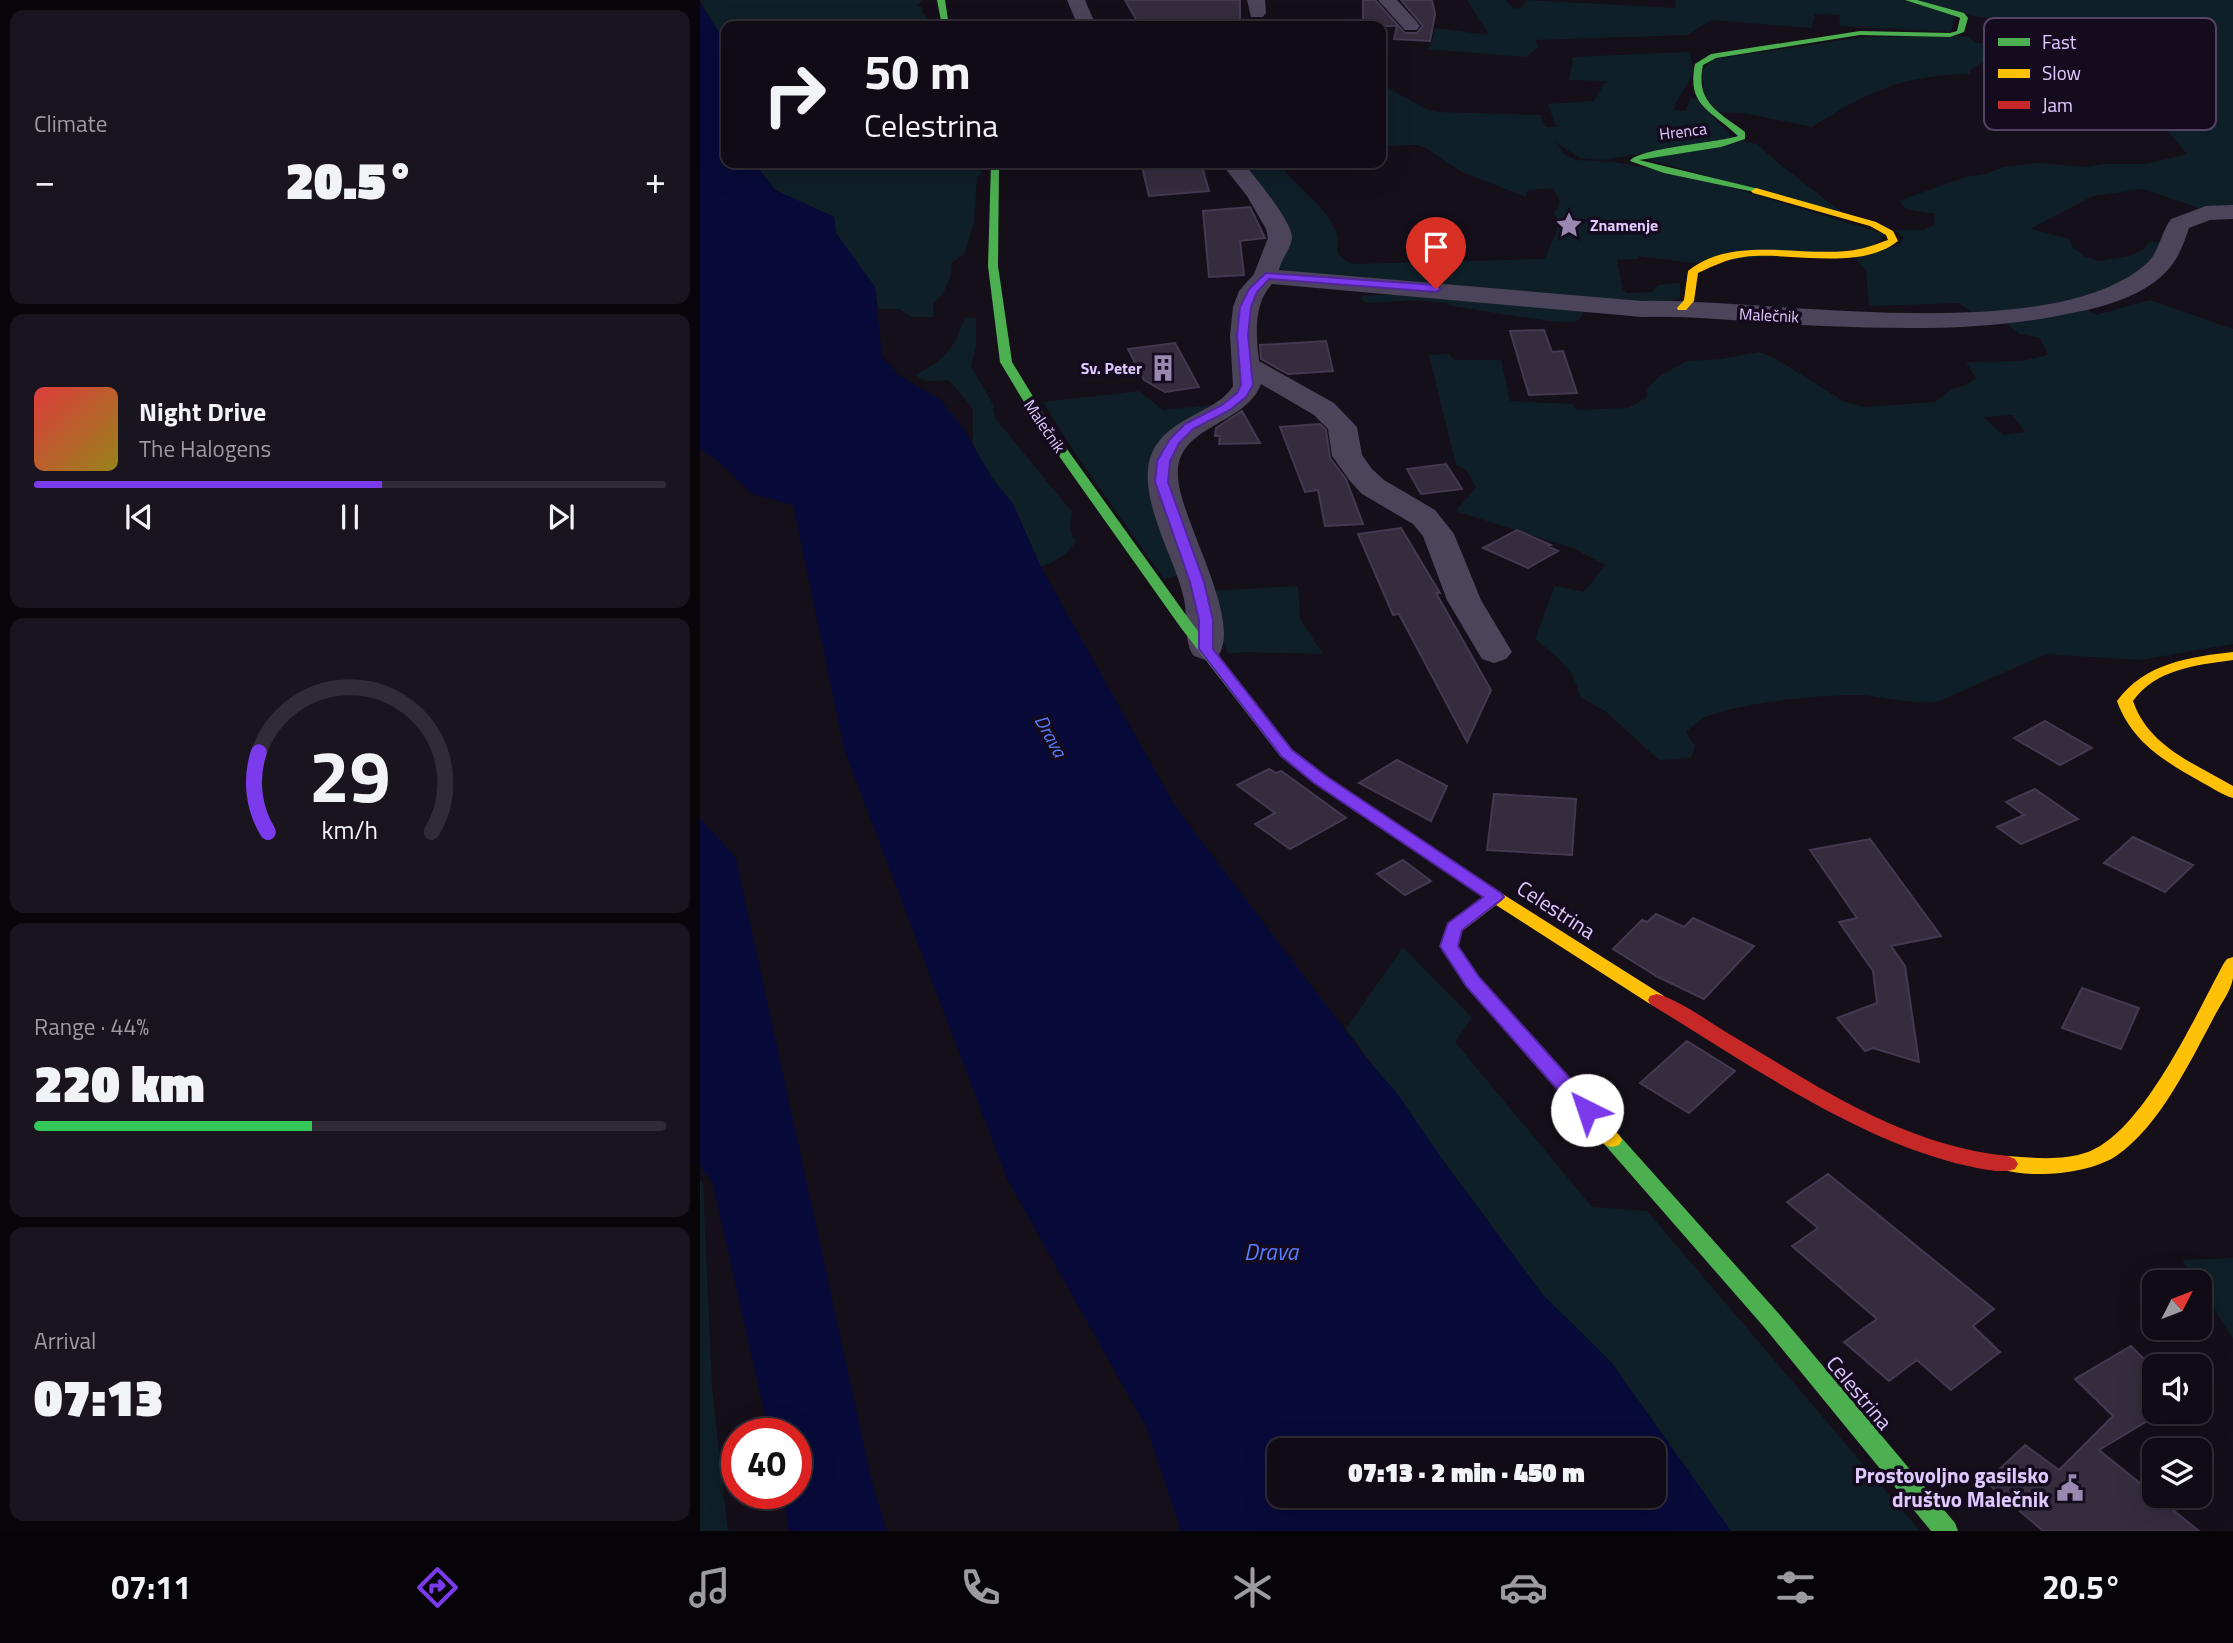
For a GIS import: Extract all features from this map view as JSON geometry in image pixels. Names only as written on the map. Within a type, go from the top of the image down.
[{"type":"street","points":[[942,0],[945,21]]},
{"type":"street","points":[[1076,0],[1085,21]]},
{"type":"street","points":[[1387,0],[1411,26]]},
{"type":"street","name":"Hrenca","points":[[1682,308],[1689,301],[1693,271],[1711,259],[1735,254],[1846,253],[1878,249],[1893,241],[1890,233],[1872,224],[1721,181],[1657,169],[1634,161],[1648,154],[1721,144],[1742,137],[1734,126],[1697,93],[1694,83],[1699,64],[1714,56],[1731,52],[1860,33],[1950,35],[1960,32],[1964,18],[1961,15],[1909,0]]},
{"type":"street","name":"Malečnik","points":[[995,168],[993,266],[1006,362],[1048,432],[1206,649],[1286,753],[1315,776],[1495,897]]},
{"type":"street","points":[[1206,649],[1206,620],[1197,582],[1161,482],[1164,461],[1174,442],[1189,426],[1226,408],[1242,395],[1247,385],[1243,335],[1246,307],[1252,291],[1266,276],[1268,264],[1280,238],[1278,229],[1257,194],[1236,168]]},
{"type":"street","name":"Malečnik","points":[[1266,276],[1642,309],[1682,308],[1727,313],[1920,321],[1975,320],[2026,315],[2095,300],[2122,289],[2153,271],[2168,255],[2179,224],[2206,213],[2233,212]]},
{"type":"street","points":[[1246,365],[1324,409],[1342,427],[1347,456],[1361,475],[1424,517],[1438,534],[1464,600],[1493,652]]},
{"type":"street","points":[[2233,656],[2162,669],[2134,685],[2125,698],[2125,710],[2144,738],[2233,793]]},
{"type":"street","name":"Celestrina","points":[[1946,1531],[1772,1321],[1472,981],[1449,946],[1454,928],[1495,897],[1645,993],[1846,1112],[1897,1136],[1964,1158],[2037,1166],[2079,1162],[2108,1152],[2132,1131],[2164,1086],[2233,963]]},
{"type":"shaded area","points":[[700,0],[922,0],[918,6],[923,8],[922,12],[928,21],[721,21],[721,35]]},
{"type":"shaded area","points":[[1467,0],[1506,0],[1514,9],[1522,7],[1526,0],[1675,8],[1676,0],[1904,0],[1955,16],[1951,32],[1839,26],[1840,15],[1815,14],[1812,28],[1712,20],[1687,35],[1535,40],[1539,47],[1526,57],[1426,49],[1430,47],[1435,28],[1489,35]]},
{"type":"shaded area","points":[[1917,0],[2233,0],[2233,210],[2205,210],[2143,189],[2093,196],[2030,229],[2070,239],[2071,246],[2084,256],[2099,261],[2130,256],[2143,250],[2150,241],[2161,243],[2149,268],[2092,297],[1977,316],[1959,303],[1869,306],[1866,271],[1852,255],[1899,245],[1904,238],[1895,230],[1924,230],[1934,225],[1935,214],[1906,209],[1899,201],[1965,177],[1985,174],[2003,167],[2039,163],[2084,167],[2146,164],[2187,154],[2167,130],[2216,130],[2216,18],[1974,16]]},
{"type":"shaded area","points":[[1967,36],[1976,43],[1984,43],[1984,61],[1971,69],[1970,74],[1926,78],[1886,88],[1850,104],[1812,127],[1743,113],[1717,112],[1704,95],[1702,70],[1714,59],[1864,37]]},
{"type":"shaded area","points":[[1688,52],[1693,69],[1674,110],[1685,111],[1691,98],[1696,99],[1733,138],[1603,160],[1580,158],[1555,142],[1565,155],[1576,160],[1615,162],[1700,178],[1885,234],[1871,248],[1694,263],[1639,256],[1637,259],[1617,260],[1623,290],[1627,293],[1652,292],[1658,285],[1680,283],[1680,298],[1660,305],[1298,274],[1276,267],[1284,250],[1242,168],[1283,168],[1330,219],[1337,235],[1338,252],[1344,260],[1352,264],[1545,259],[1559,224],[1554,213],[1559,200],[1553,188],[1528,190],[1526,197],[1462,172],[1426,148],[1416,145],[1386,146],[1386,87],[1426,109],[1437,112],[1540,115],[1546,127],[1556,127],[1548,104],[1594,101],[1606,81],[1569,80],[1573,57]]},
{"type":"shaded area","points":[[1742,141],[1757,144],[1843,213],[1642,158]]},
{"type":"shaded area","points":[[758,168],[981,168],[981,175],[977,177],[974,223],[964,254],[951,263],[947,286],[933,304],[934,317],[912,317],[899,309],[878,309],[875,287],[836,233],[834,217],[775,190]]},
{"type":"shaded area","points":[[1391,294],[1584,310],[1578,320],[1566,322],[1447,303],[1418,300],[1367,303],[1360,298]]},
{"type":"shaded area","points":[[2150,300],[2233,329],[2233,644],[2140,660],[2046,654],[1940,701],[1920,702],[1843,695],[1782,700],[1741,707],[1705,717],[1686,732],[1695,746],[1691,758],[1659,760],[1605,711],[1580,697],[1569,671],[1535,639],[1555,586],[1584,592],[1605,565],[1573,548],[1455,511],[1476,488],[1466,469],[1456,465],[1429,355],[1449,354],[1454,360],[1501,360],[1510,401],[1572,404],[1576,410],[1628,408],[1646,398],[1647,390],[1658,377],[1687,361],[1721,359],[1759,352],[1773,357],[1845,402],[1865,407],[1935,402],[1951,389],[1964,386],[1976,378],[1966,362],[2022,361],[2048,355],[2040,338],[2019,334],[2005,322],[2082,307],[2096,315]],"holes":[[[2012,415],[2025,432],[2003,435],[1984,417]]]},
{"type":"shaded area","points":[[965,317],[976,318],[976,346],[971,366],[993,404],[995,418],[1072,512],[1070,531],[1076,541],[1061,557],[1041,567],[1013,504],[992,478],[973,446],[973,409],[949,380],[926,381],[915,375],[948,352]]},
{"type":"shaded area","points":[[1139,391],[1163,410],[1212,405],[1164,445],[1183,574],[1164,579],[1077,456],[1043,402]]},
{"type":"shaded area","points":[[1298,586],[1300,619],[1323,654],[1228,654],[1216,625],[1207,591]]},
{"type":"shaded area","points":[[1403,947],[1472,1018],[1455,1042],[1592,1207],[1647,1211],[1920,1531],[1731,1531],[1611,1362],[1543,1295],[1346,1029]]},
{"type":"shaded area","points":[[700,1180],[703,1184],[712,1389],[721,1469],[721,1509],[726,1509],[728,1531],[700,1531]]},
{"type":"shaded area","points":[[2233,1258],[2233,1339],[2212,1306],[2212,1270],[2189,1270],[2182,1260]]},
{"type":"water","name":"Drava","points":[[700,4],[721,34],[721,168],[758,168],[775,190],[834,217],[836,233],[875,287],[882,356],[898,375],[941,400],[965,431],[992,478],[1013,504],[1041,567],[1175,806],[1367,1059],[1396,1092],[1449,1169],[1543,1295],[1611,1362],[1665,1438],[1267,1438],[1267,1508],[1666,1508],[1666,1439],[1731,1531],[1181,1531],[1146,1427],[1007,1179],[844,749],[793,505],[752,494],[719,462],[700,449]]},
{"type":"water","points":[[700,818],[736,858],[872,1482],[887,1531],[789,1531],[786,1509],[812,1509],[812,1418],[766,1418],[712,1181],[700,1166]]},
{"type":"building","points":[[1125,0],[1240,0],[1240,21],[1137,21]]},
{"type":"building","points":[[1363,0],[1375,0],[1405,33],[1417,33],[1423,26],[1401,0],[1432,0],[1435,14],[1430,41],[1394,39],[1397,26],[1386,26],[1386,21],[1363,21]]},
{"type":"building","points":[[1142,168],[1202,168],[1209,191],[1149,196]]},
{"type":"building","points":[[1250,207],[1265,238],[1240,241],[1244,275],[1209,277],[1203,211]]},
{"type":"building","points":[[1544,330],[1552,352],[1563,351],[1577,393],[1529,395],[1510,331]]},
{"type":"building","points":[[1326,341],[1333,371],[1288,374],[1261,359],[1260,345]]},
{"type":"building","name":"Sv. Peter","points":[[1175,343],[1199,387],[1165,392],[1144,380],[1128,349]]},
{"type":"building","points":[[1242,411],[1260,443],[1219,444],[1220,436],[1215,436],[1216,428]]},
{"type":"building","points":[[1320,424],[1326,430],[1330,458],[1346,479],[1363,524],[1325,526],[1318,490],[1305,492],[1280,427]]},
{"type":"building","points":[[1446,464],[1462,489],[1421,494],[1407,469]]},
{"type":"building","points":[[1401,528],[1440,593],[1436,593],[1491,690],[1467,742],[1399,614],[1393,615],[1358,534]]},
{"type":"building","points":[[1517,530],[1551,545],[1548,546],[1558,551],[1528,568],[1483,548]]},
{"type":"building","points":[[2045,721],[2092,748],[2060,765],[2014,738]]},
{"type":"building","points":[[1397,760],[1447,786],[1431,821],[1359,783]]},
{"type":"building","points":[[1269,769],[1276,773],[1281,771],[1346,818],[1290,849],[1255,824],[1275,813],[1237,785]]},
{"type":"building","points":[[2035,789],[2078,819],[2021,844],[1997,827],[2024,815],[2006,802]]},
{"type":"building","points":[[1494,794],[1576,799],[1572,855],[1487,850]]},
{"type":"building","points":[[2133,837],[2193,865],[2165,892],[2104,863]]},
{"type":"building","points":[[1870,839],[1941,936],[1891,946],[1905,966],[1919,1062],[1873,1048],[1865,1051],[1837,1018],[1877,1003],[1873,971],[1839,922],[1857,918],[1810,850]]},
{"type":"building","points":[[1403,860],[1431,881],[1405,895],[1377,874]]},
{"type":"building","points":[[1656,914],[1684,927],[1693,918],[1754,946],[1704,999],[1658,977],[1613,949],[1642,920],[1647,922]]},
{"type":"building","points":[[2082,988],[2139,1008],[2121,1049],[2062,1028]]},
{"type":"building","points":[[1687,1041],[1735,1071],[1689,1113],[1640,1083]]},
{"type":"building","points":[[1828,1174],[1994,1309],[1973,1326],[2000,1352],[1951,1390],[1917,1360],[1889,1381],[1844,1342],[1877,1319],[1792,1246],[1818,1228],[1787,1202]]},
{"type":"building","name":"Prostovoljno gasilsko društvo Malečnik","points":[[2131,1346],[2142,1357],[2142,1424],[2099,1450],[2142,1485],[2142,1508],[2171,1508],[2199,1531],[2043,1531],[1986,1482],[2025,1445],[2059,1470],[2113,1416],[2075,1379]]},
{"type":"traffic: fast","points":[[941,0],[945,21]]},
{"type":"traffic: fast","points":[[1756,191],[1634,161],[1637,157],[1648,154],[1721,144],[1742,137],[1742,134],[1707,105],[1697,88],[1699,64],[1714,56],[1860,33],[1950,35],[1960,32],[1964,18],[1961,15],[1909,0]]},
{"type":"traffic: fast","points":[[995,168],[993,266],[1006,362],[1048,432],[1186,625],[1286,753],[1310,771]]},
{"type":"traffic: fast","points":[[1612,1140],[1772,1321],[1946,1531]]},
{"type":"traffic: slow","points":[[1682,308],[1689,301],[1693,271],[1718,260],[1744,254],[1847,254],[1870,250],[1893,241],[1890,233],[1873,224],[1756,191]]},
{"type":"traffic: slow","points":[[2233,656],[2172,667],[2145,680],[2125,701],[2131,718],[2153,745],[2233,793]]},
{"type":"traffic: slow","points":[[1310,771],[1495,897],[1657,1000]]},
{"type":"traffic: slow","points":[[1495,897],[1454,928],[1449,946],[1472,981],[1612,1140]]},
{"type":"traffic: slow","points":[[2008,1164],[2072,1163],[2097,1157],[2125,1137],[2143,1117],[2178,1065],[2233,963]]},
{"type":"traffic: jam","points":[[1657,1000],[1807,1089],[1890,1133],[1948,1154],[2008,1164]]},
{"type":"place","name":"Znamenje","points":[[1569,225]]},
{"type":"place","name":"Sv. Peter","points":[[1163,368]]},
{"type":"place","name":"Prostovoljno gasilsko društvo Malečnik","points":[[2070,1488]]},
{"type":"route","points":[[1436,289],[1266,276],[1252,291],[1246,307],[1243,335],[1247,385],[1242,395],[1226,408],[1189,426],[1174,442],[1164,461],[1161,482],[1197,582],[1206,620],[1206,649],[1286,753],[1320,779],[1495,897],[1454,928],[1449,946],[1472,981],[1587,1110]]}]
